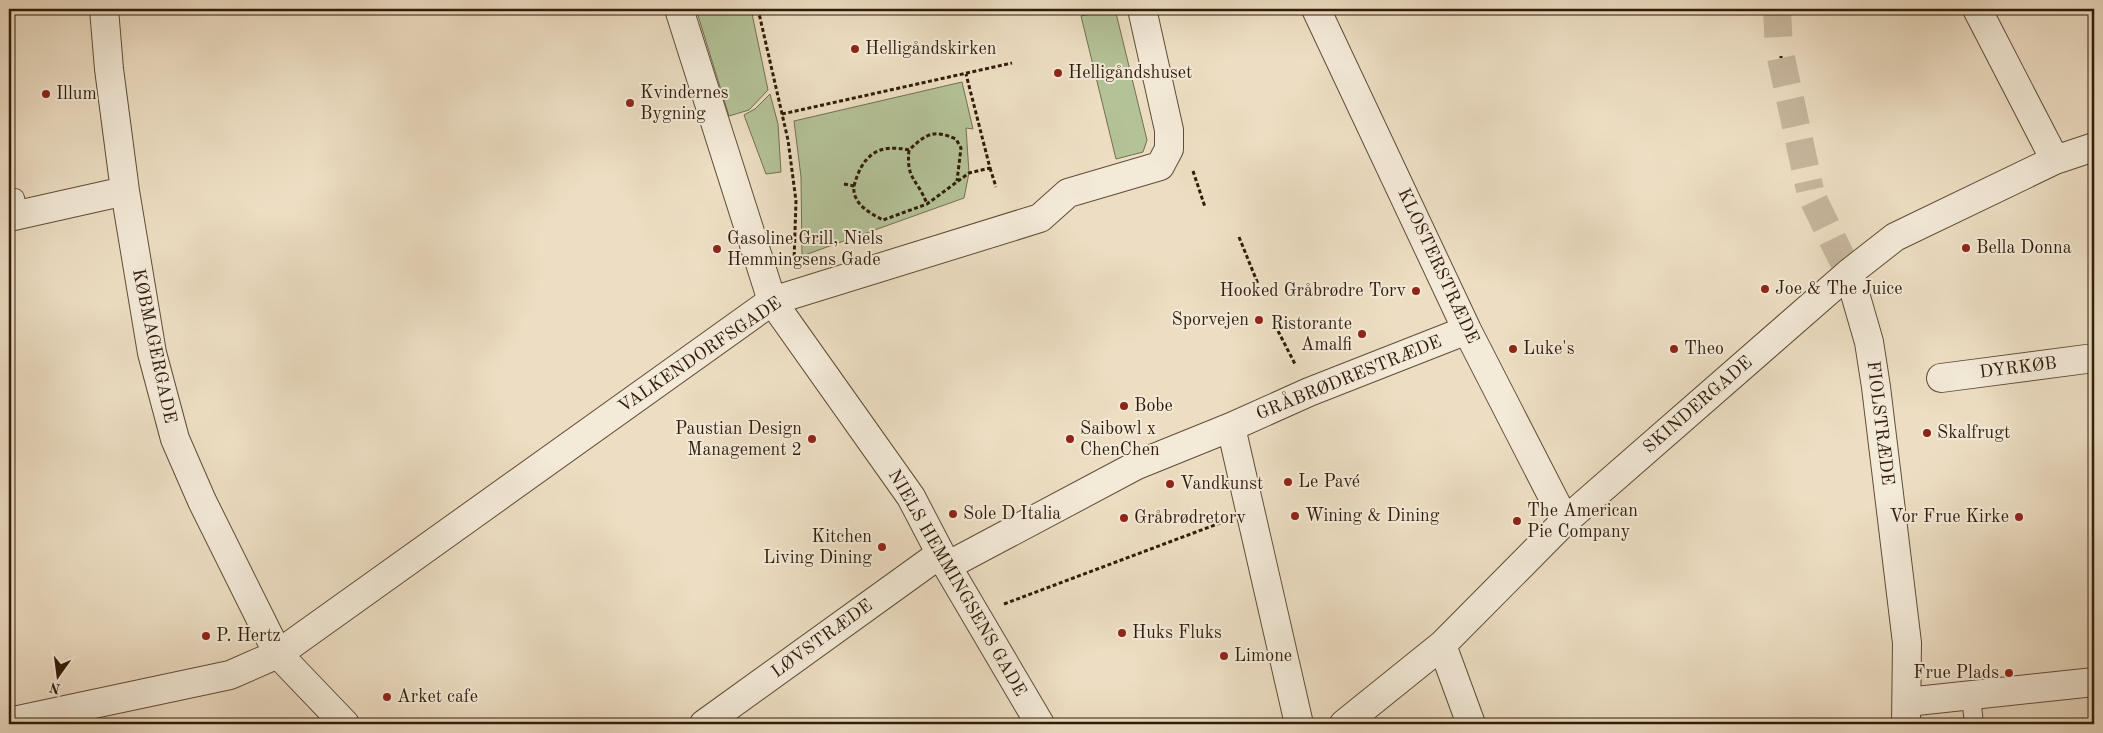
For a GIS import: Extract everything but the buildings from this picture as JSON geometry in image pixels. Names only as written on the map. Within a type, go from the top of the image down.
[{"type":"street","name":"KØBMAGERGADE","points":[[104,9],[109,69],[125,191],[152,353],[175,439],[202,501],[278,654],[345,724]]},
{"type":"street","name":"NIELS HEMMINGSENS GADE","points":[[679,9],[784,296],[911,497],[944,560],[1040,724]]},
{"type":"street","name":"VALKENDORFSGADE","points":[[9,722],[230,675],[278,654],[784,296],[1040,218],[1068,193],[1160,166],[1169,149],[1169,130],[1142,9]]},
{"type":"street","name":"KLOSTERSTRÆDE","points":[[1316,9],[1467,330],[1565,521]]},
{"type":"street","points":[[1977,9],[2055,160]]},
{"type":"street","name":"SKINDERGADE","points":[[1344,724],[1442,645],[1565,521],[1849,273],[1895,236],[2055,160],[2094,147]]},
{"type":"street","points":[[14,210],[125,191]]},
{"type":"street","name":"FIOLSTRÆDE","points":[[1849,273],[1869,342],[1876,387],[1907,643],[1906,713]]},
{"type":"street","name":"GRÅBRØDRESTRÆDE","points":[[1231,427],[1309,392],[1467,330]]},
{"type":"street","name":"DYRKØB","points":[[1941,378],[2094,358]]},
{"type":"street","points":[[944,560],[1137,465],[1231,427],[1299,724]]},
{"type":"street","name":"LØVSTRÆDE","points":[[704,724],[944,560]]},
{"type":"street","points":[[1442,645],[1471,724]]},
{"type":"street","points":[[1906,713],[1971,696],[2094,682]]},
{"type":"lane","points":[[1971,696],[1974,724]]},
{"type":"path","points":[[758,9],[788,140],[796,201],[794,259],[784,296]]},
{"type":"path","points":[[782,114],[1012,63]]},
{"type":"path","points":[[966,74],[996,187]]},
{"type":"path","points":[[927,204],[921,188],[911,178],[907,166],[909,150],[922,138],[934,133],[956,139],[961,148],[957,182]]},
{"type":"path","points":[[909,150],[896,147],[882,148],[869,157],[858,172],[853,190],[859,203],[869,213],[883,220],[927,204],[969,173],[990,168]]},
{"type":"path","points":[[844,184],[854,186]]},
{"type":"path","points":[[1239,237],[1258,284]]},
{"type":"path","points":[[1278,331],[1309,392]]},
{"type":"path","points":[[976,615],[1252,512]]},
{"type":"green space","points":[[696,9],[751,9],[768,90],[749,110],[729,116]]},
{"type":"green space","points":[[1115,9],[1147,140],[1143,152],[1116,159],[1081,16]]},
{"type":"green space","points":[[962,82],[973,129],[966,128],[969,173],[964,198],[802,256],[801,177],[794,121]]},
{"type":"green space","points":[[770,94],[778,124],[781,172],[766,174],[744,115],[755,109]]},
{"type":"tunnel","points":[[1777,9],[1779,50]]},
{"type":"tunnel","points":[[1781,58],[1810,190]]},
{"type":"tunnel","points":[[1814,201],[1849,273]]},
{"type":"place","name":"Helligåndskirken","points":[[855,49]]},
{"type":"place","name":"Helligåndshuset","points":[[1058,73]]},
{"type":"place","name":"Illum","points":[[46,94]]},
{"type":"place","name":"Kvindernes Bygning","points":[[630,103]]},
{"type":"place","name":"Bella Donna","points":[[1966,248]]},
{"type":"place","name":"Gasoline Grill, Niels Hemmingsens Gade","points":[[717,249]]},
{"type":"place","name":"Joe & The Juice","points":[[1765,289]]},
{"type":"place","name":"Hooked Gråbrødre Torv","points":[[1416,291]]},
{"type":"place","name":"Sporvejen","points":[[1259,320]]},
{"type":"place","name":"Ristorante Amalfi","points":[[1362,334]]},
{"type":"place","name":"Luke's","points":[[1513,349]]},
{"type":"place","name":"Theo","points":[[1674,349]]},
{"type":"place","name":"Bobe","points":[[1124,406]]},
{"type":"place","name":"Skalfrugt","points":[[1927,433]]},
{"type":"place","name":"Paustian Design Management 2","points":[[812,439]]},
{"type":"place","name":"Saibowl x ChenChen","points":[[1070,439]]},
{"type":"place","name":"Le Pavé","points":[[1288,482]]},
{"type":"place","name":"Vandkunst","points":[[1170,484]]},
{"type":"place","name":"Sole D Italia","points":[[953,514]]},
{"type":"place","name":"Wining & Dining","points":[[1295,516]]},
{"type":"place","name":"Vor Frue Kirke","points":[[2019,517]]},
{"type":"place","name":"Gråbrødretorv","points":[[1124,518]]},
{"type":"place","name":"The American Pie Company","points":[[1517,521]]},
{"type":"place","name":"Kitchen Living Dining","points":[[882,547]]},
{"type":"place","name":"Huks Fluks","points":[[1122,633]]},
{"type":"place","name":"P. Hertz","points":[[206,636]]},
{"type":"place","name":"Limone","points":[[1224,656]]},
{"type":"place","name":"Frue Plads","points":[[2009,673]]},
{"type":"place","name":"Arket cafe","points":[[387,697]]}]
